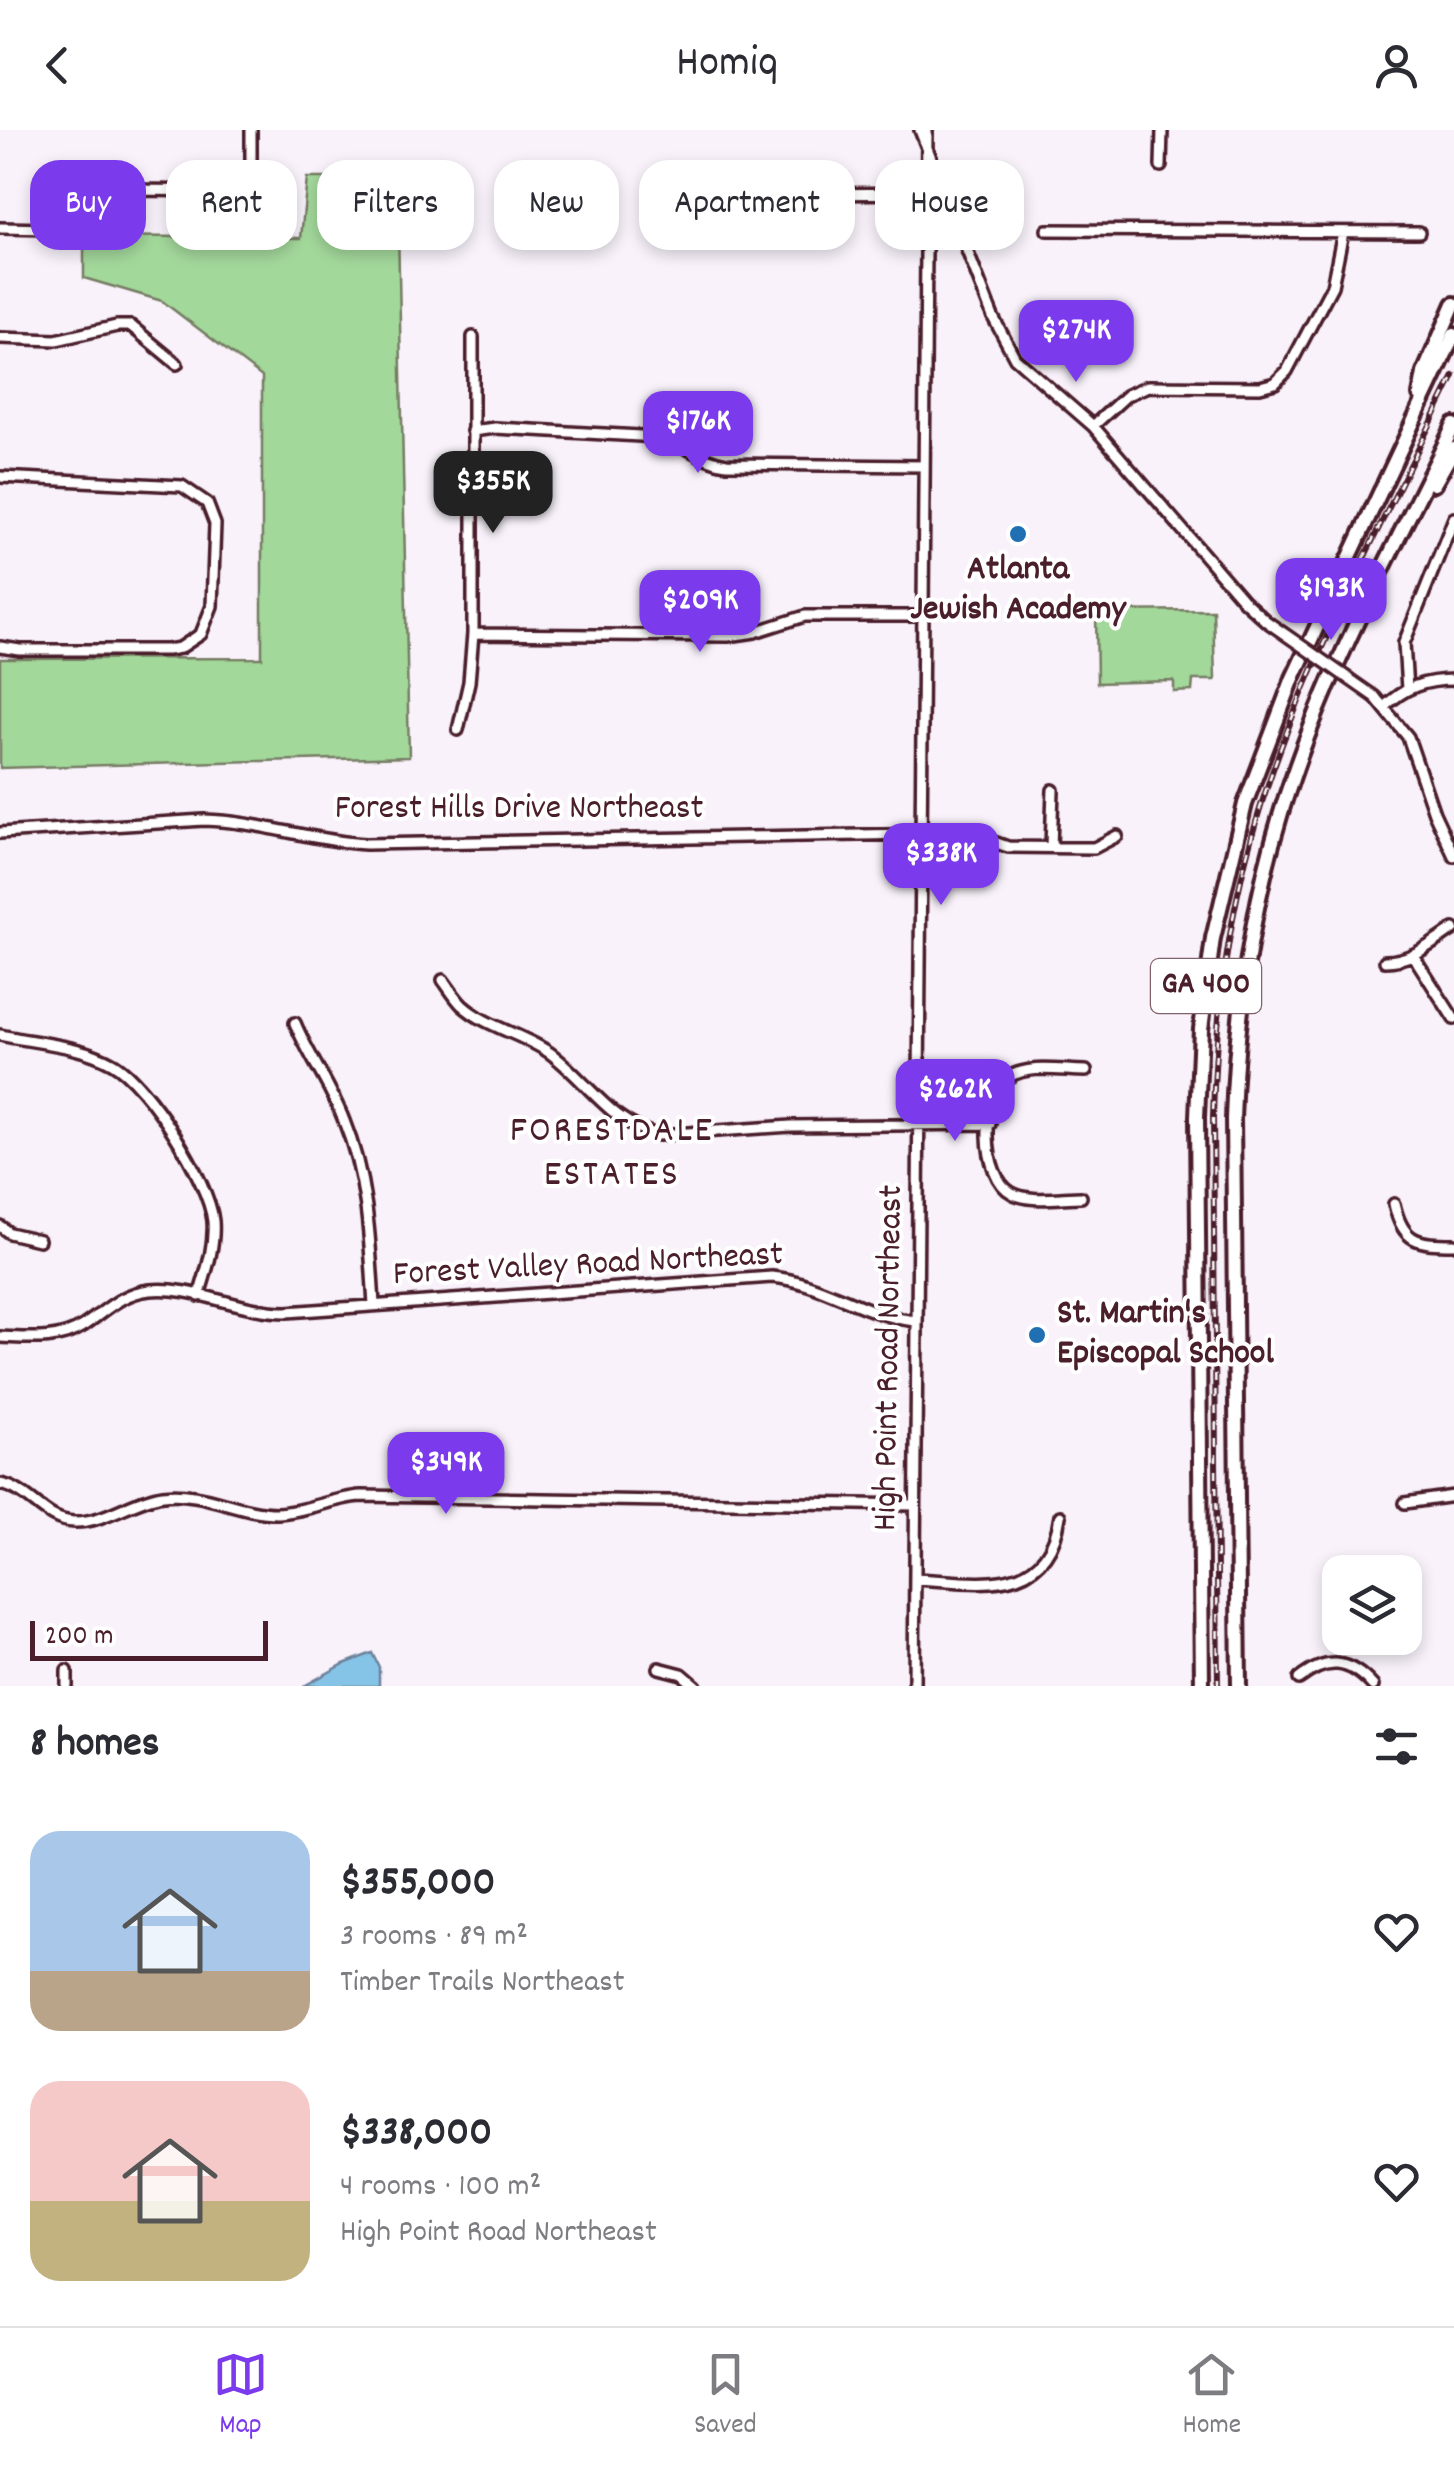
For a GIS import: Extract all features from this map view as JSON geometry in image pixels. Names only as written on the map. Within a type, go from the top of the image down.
[{"type":"highway","points":[[1418,409],[1424,373],[1454,304]]},
{"type":"highway","name":"GA 400","points":[[1202,1686],[1197,1117],[1201,1030],[1213,938],[1232,848],[1276,718],[1454,335]]},
{"type":"highway","name":"GA 400","points":[[1238,1686],[1233,1134],[1241,1002],[1258,902],[1280,816],[1315,719],[1454,425]]},
{"type":"highway","points":[[1364,614],[1454,449]]},
{"type":"street","points":[[250,160],[251,130]]},
{"type":"street","points":[[923,130],[933,160]]},
{"type":"street","points":[[1161,166],[1162,130]]},
{"type":"street","name":"High Point Road Northeast","points":[[926,148],[926,160]]},
{"type":"street","points":[[0,228],[52,228],[109,195],[136,188],[166,189]]},
{"type":"street","points":[[1047,230],[1419,232]]},
{"type":"street","points":[[1093,426],[1127,395],[1148,386],[1260,388],[1276,383],[1287,371],[1332,286],[1343,232]]},
{"type":"street","name":"High Point Road Northeast","points":[[914,1686],[925,250]]},
{"type":"street","points":[[967,250],[1009,350],[1093,426],[1266,621],[1375,697],[1384,708],[1408,738],[1434,813],[1454,856]]},
{"type":"street","points":[[0,338],[56,340],[130,326],[177,364]]},
{"type":"street","points":[[458,730],[474,634],[473,337]]},
{"type":"street","points":[[1276,383],[1284,396]]},
{"type":"street","points":[[472,430],[658,437],[677,442],[708,460],[727,464],[924,466]]},
{"type":"street","points":[[0,477],[182,486],[207,503],[215,531],[210,615],[201,634],[192,642],[168,650],[20,650],[0,646]]},
{"type":"street","points":[[1407,689],[1404,643],[1454,518]]},
{"type":"street","points":[[474,634],[728,636],[805,616],[923,616]]},
{"type":"street","points":[[1384,708],[1407,689],[1430,681],[1454,680]]},
{"type":"street","points":[[1051,847],[1053,790]]},
{"type":"street","name":"Forest Hills Drive Northeast","points":[[0,833],[204,820],[366,844],[968,833],[1008,847],[1094,848],[1116,836]]},
{"type":"street","points":[[1385,961],[1413,956],[1454,929]]},
{"type":"street","points":[[1413,956],[1454,1019]]},
{"type":"street","points":[[444,980],[461,1004],[537,1044],[574,1073],[614,1116],[645,1132],[658,1135],[791,1126],[990,1124]]},
{"type":"street","points":[[295,1023],[330,1088],[359,1162],[374,1305]]},
{"type":"street","points":[[0,1036],[107,1060],[128,1073],[149,1097],[210,1204],[212,1244],[199,1296]]},
{"type":"street","points":[[1081,1197],[1020,1196],[1008,1192],[998,1182],[991,1168],[990,1100],[1008,1078],[1030,1070],[1086,1071]]},
{"type":"street","points":[[1394,1204],[1398,1221],[1413,1239],[1424,1244],[1454,1244]]},
{"type":"street","points":[[0,1226],[9,1234],[39,1240]]},
{"type":"street","name":"Forest Valley Road Northeast","points":[[0,1337],[66,1334],[136,1292],[165,1289],[269,1312],[772,1277],[807,1283],[872,1313],[918,1321]]},
{"type":"street","points":[[0,1484],[25,1493],[50,1516],[72,1522],[91,1520],[147,1498],[176,1494],[275,1513],[361,1496],[915,1505]]},
{"type":"street","points":[[1405,1503],[1454,1496]]},
{"type":"street","points":[[915,1580],[1006,1580],[1025,1576],[1049,1554],[1060,1516]]},
{"type":"street","points":[[1300,1679],[1315,1667],[1331,1662],[1356,1671],[1373,1686]]},
{"type":"street","points":[[659,1668],[682,1674],[696,1686]]},
{"type":"street","points":[[67,1672],[67,1686]]},
{"type":"green space","points":[[307,178],[317,178],[317,250],[398,250],[409,757],[0,768],[0,659],[262,658],[262,377],[162,301],[84,278],[84,250],[146,250],[146,237],[166,237],[166,250],[297,250],[297,238],[301,238]]},
{"type":"green space","points":[[1213,610],[1215,680],[1193,680],[1192,691],[1174,692],[1174,681],[1097,683],[1096,611]]},
{"type":"water","points":[[372,1653],[379,1667],[379,1686],[304,1686],[344,1664]]},
{"type":"railway","points":[[1218,1686],[1213,1117],[1227,952],[1247,855],[1286,733],[1338,611],[1454,376]]},
{"type":"place","name":"Atlanta Jewish Academy","points":[[1018,534]]},
{"type":"place","name":"St. Martin's Episcopal School","points":[[1037,1335]]},
{"type":"district","name":"FORESTDALE ESTATES","points":[[612,1154]]}]
